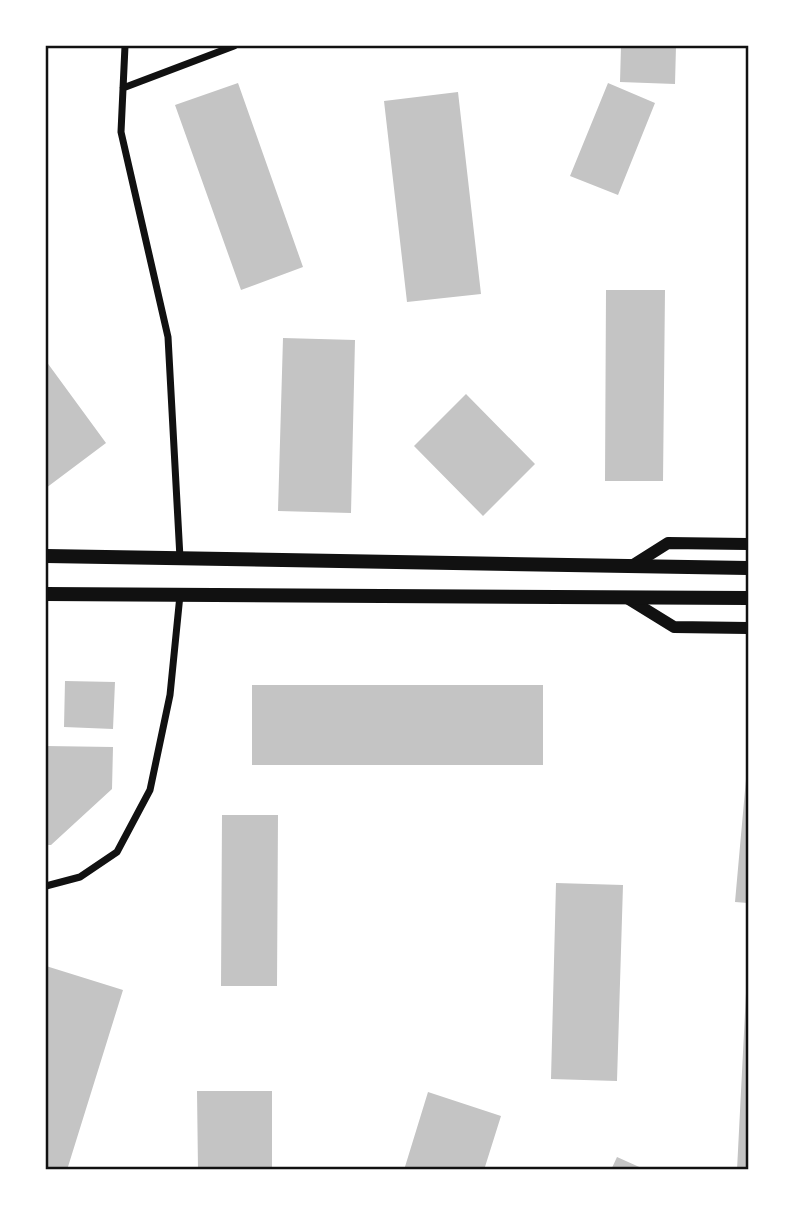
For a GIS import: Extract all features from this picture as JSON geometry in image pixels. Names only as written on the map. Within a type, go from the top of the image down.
[{"type":"main road","points":[[46,556],[748,568]]},
{"type":"main road","points":[[46,594],[748,598]]},
{"type":"street","points":[[125,46],[121,132],[168,337],[180,558]]},
{"type":"street","points":[[123,88],[234,46]]},
{"type":"street","points":[[628,568],[668,542],[748,544]]},
{"type":"street","points":[[46,886],[80,877],[117,852],[150,790],[170,695],[180,595]]},
{"type":"street","points":[[627,598],[674,627],[748,628]]},
{"type":"building","points":[[621,46],[676,46],[675,84],[620,82]]},
{"type":"building","points":[[238,83],[303,267],[241,290],[175,105]]},
{"type":"building","points":[[608,83],[655,103],[618,195],[570,176]]},
{"type":"building","points":[[458,92],[481,294],[407,302],[384,101]]},
{"type":"building","points":[[606,290],[665,290],[663,481],[605,481]]},
{"type":"building","points":[[283,338],[355,340],[351,513],[278,511]]},
{"type":"building","points":[[46,361],[106,443],[46,488]]},
{"type":"building","points":[[466,394],[535,464],[483,516],[414,446]]},
{"type":"building","points":[[65,681],[115,682],[113,729],[64,727]]},
{"type":"building","points":[[252,685],[543,685],[543,765],[252,765]]},
{"type":"building","points":[[46,746],[113,747],[112,789],[51,845],[46,845]]},
{"type":"building","points":[[748,768],[748,903],[735,902]]},
{"type":"building","points":[[222,815],[278,815],[277,986],[221,986]]},
{"type":"building","points":[[556,883],[623,885],[617,1081],[551,1079]]},
{"type":"building","points":[[46,966],[123,990],[67,1170],[46,1170]]},
{"type":"building","points":[[746,993],[748,1170],[737,1170]]},
{"type":"building","points":[[197,1091],[272,1091],[272,1170],[198,1170]]},
{"type":"building","points":[[428,1092],[501,1116],[484,1170],[404,1170]]},
{"type":"building","points":[[617,1157],[646,1170],[611,1170]]}]
